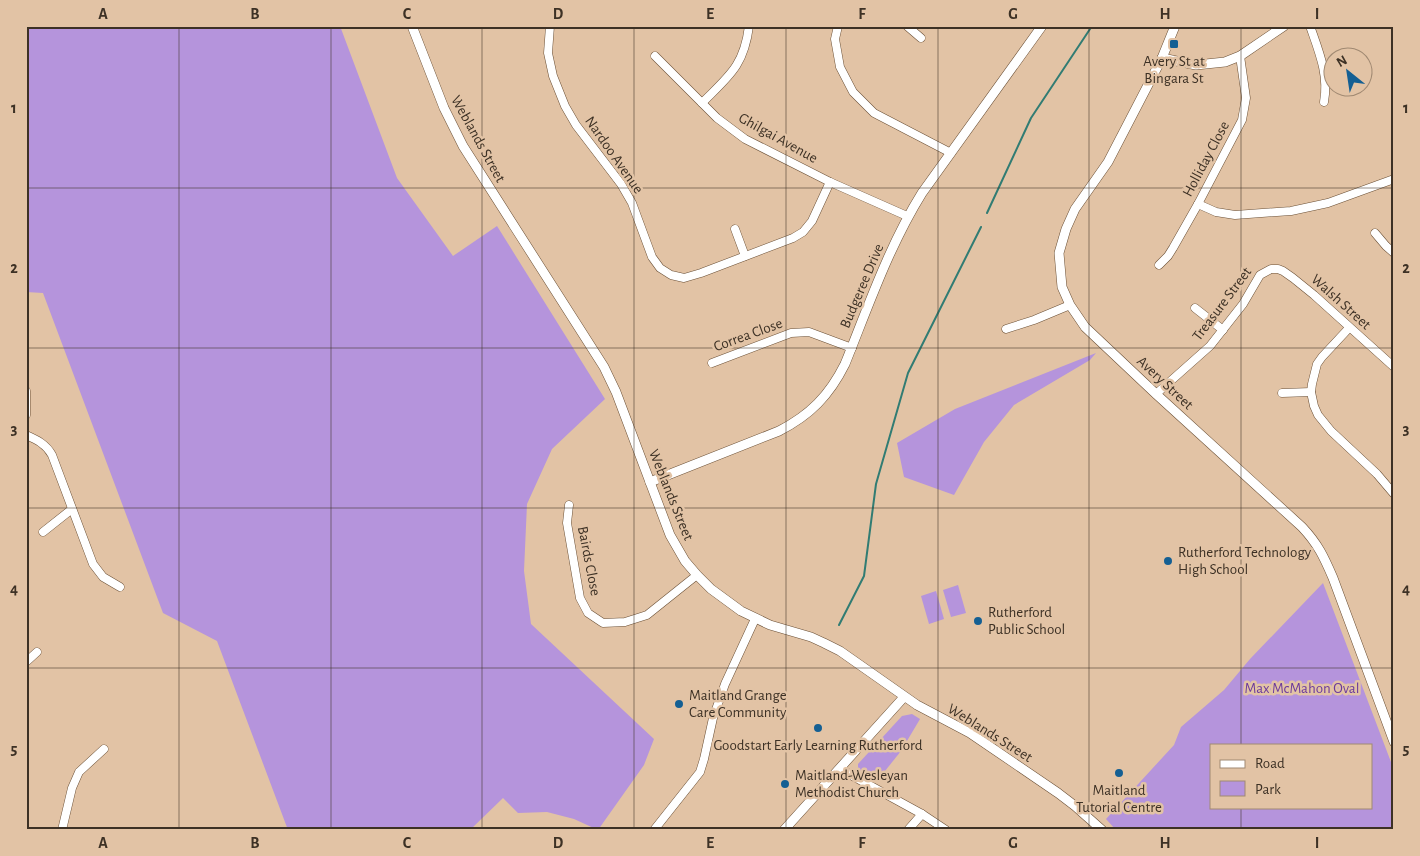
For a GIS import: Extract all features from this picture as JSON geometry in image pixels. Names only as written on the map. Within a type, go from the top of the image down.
[{"type":"street","name":"Weblands Street","points":[[412,26],[441,100],[463,146],[608,373],[670,535],[685,560],[697,575],[726,601],[756,619],[811,637],[840,651],[904,697],[976,738],[1064,797],[1102,830]]},
{"type":"street","name":"Nardoo Avenue","points":[[550,26],[548,53],[553,76],[565,106],[576,126],[621,184],[632,203],[652,257],[660,268],[671,275],[684,278],[701,273],[793,238],[803,232],[812,222],[830,182]]},
{"type":"street","points":[[702,103],[732,73],[741,59],[747,44],[749,26]]},
{"type":"street","points":[[838,26],[835,39],[840,67],[853,92],[874,113],[951,153]]},
{"type":"street","points":[[907,26],[921,38]]},
{"type":"street","name":"Budgeree Drive","points":[[650,482],[779,431],[809,413],[830,391],[852,348],[891,252],[908,216],[922,193],[1042,26]]},
{"type":"street","name":"Avery Street","points":[[1174,26],[1162,58],[1108,162],[1075,209],[1066,229],[1059,253],[1062,288],[1070,305],[1085,328],[1302,527],[1316,543],[1333,578],[1393,737]]},
{"type":"street","points":[[1162,58],[1196,65],[1224,62],[1240,56],[1284,26]]},
{"type":"street","points":[[1310,26],[1324,69],[1326,89],[1324,102]]},
{"type":"street","name":"Ghilgai Avenue","points":[[655,56],[717,118],[745,139],[830,182],[908,216]]},
{"type":"street","name":"Holliday Close","points":[[1159,265],[1168,256],[1198,204],[1242,120],[1246,98],[1240,56]]},
{"type":"street","points":[[1198,204],[1216,212],[1235,215],[1291,211],[1328,203],[1394,180]]},
{"type":"street","points":[[735,229],[745,256]]},
{"type":"street","points":[[1375,233],[1394,253]]},
{"type":"street","name":"Treasure Street","points":[[1156,394],[1202,354],[1224,330],[1244,304],[1260,275],[1271,269],[1278,269],[1293,278]]},
{"type":"street","name":"Walsh Street","points":[[1293,278],[1394,367]]},
{"type":"street","points":[[1006,329],[1070,305]]},
{"type":"street","points":[[1195,308],[1224,330]]},
{"type":"street","points":[[1349,328],[1317,364],[1311,392],[1314,406],[1318,415],[1328,427],[1377,474],[1394,494]]},
{"type":"street","name":"Correa Close","points":[[712,363],[791,333],[809,332],[852,348]]},
{"type":"street","points":[[26,391],[26,415]]},
{"type":"street","points":[[1282,393],[1311,392]]},
{"type":"street","points":[[26,435],[48,447],[93,564],[103,578],[120,587]]},
{"type":"street","name":"Bairds Close","points":[[569,505],[567,523],[580,598],[588,613],[603,623],[625,622],[647,615],[697,575]]},
{"type":"street","points":[[43,532],[72,509]]},
{"type":"street","points":[[654,830],[700,772],[725,684],[756,619]]},
{"type":"street","points":[[26,662],[37,652]]},
{"type":"street","points":[[784,830],[904,697]]},
{"type":"street","points":[[62,830],[72,788],[80,772],[104,749]]},
{"type":"street","points":[[841,768],[922,814],[946,830]]},
{"type":"street","points":[[908,830],[922,814]]},
{"type":"green space","points":[[26,26],[340,26],[397,178],[453,256],[497,226],[605,399],[552,449],[527,504],[524,571],[531,624],[654,739],[644,765],[598,830],[574,819],[547,812],[518,813],[503,798],[470,830],[288,830],[217,641],[163,613],[43,293],[26,292]]},
{"type":"green space","points":[[1096,353],[1090,360],[1014,405],[984,442],[954,495],[904,477],[897,443],[955,409]]},
{"type":"green space","name":"Max McMahon Oval","points":[[1323,583],[1394,770],[1394,826],[1385,830],[1116,830],[1106,819],[1174,745],[1181,727],[1224,690],[1250,659]]},
{"type":"green space","points":[[958,585],[966,613],[951,617],[943,590]]},
{"type":"green space","points":[[936,591],[944,619],[929,624],[921,596]]},
{"type":"green space","points":[[912,714],[920,719],[901,751],[877,781],[858,770],[858,764],[902,716]]},
{"type":"waterway","points":[[987,213],[1031,118],[1092,26]]},
{"type":"waterway","points":[[839,625],[864,576],[876,484],[908,373],[981,227]]},
{"type":"place","name":"Avery St at Bingara St","points":[[1174,44]]},
{"type":"place","name":"Rutherford Technology High School","points":[[1168,561]]},
{"type":"place","name":"Rutherford Public School","points":[[978,621]]},
{"type":"place","name":"Maitland Grange Care Community","points":[[679,704]]},
{"type":"place","name":"Goodstart Early Learning Rutherford","points":[[818,728]]},
{"type":"place","name":"Maitland Tutorial Centre","points":[[1119,773]]},
{"type":"place","name":"Maitland-Wesleyan Methodist Church","points":[[785,784]]}]
